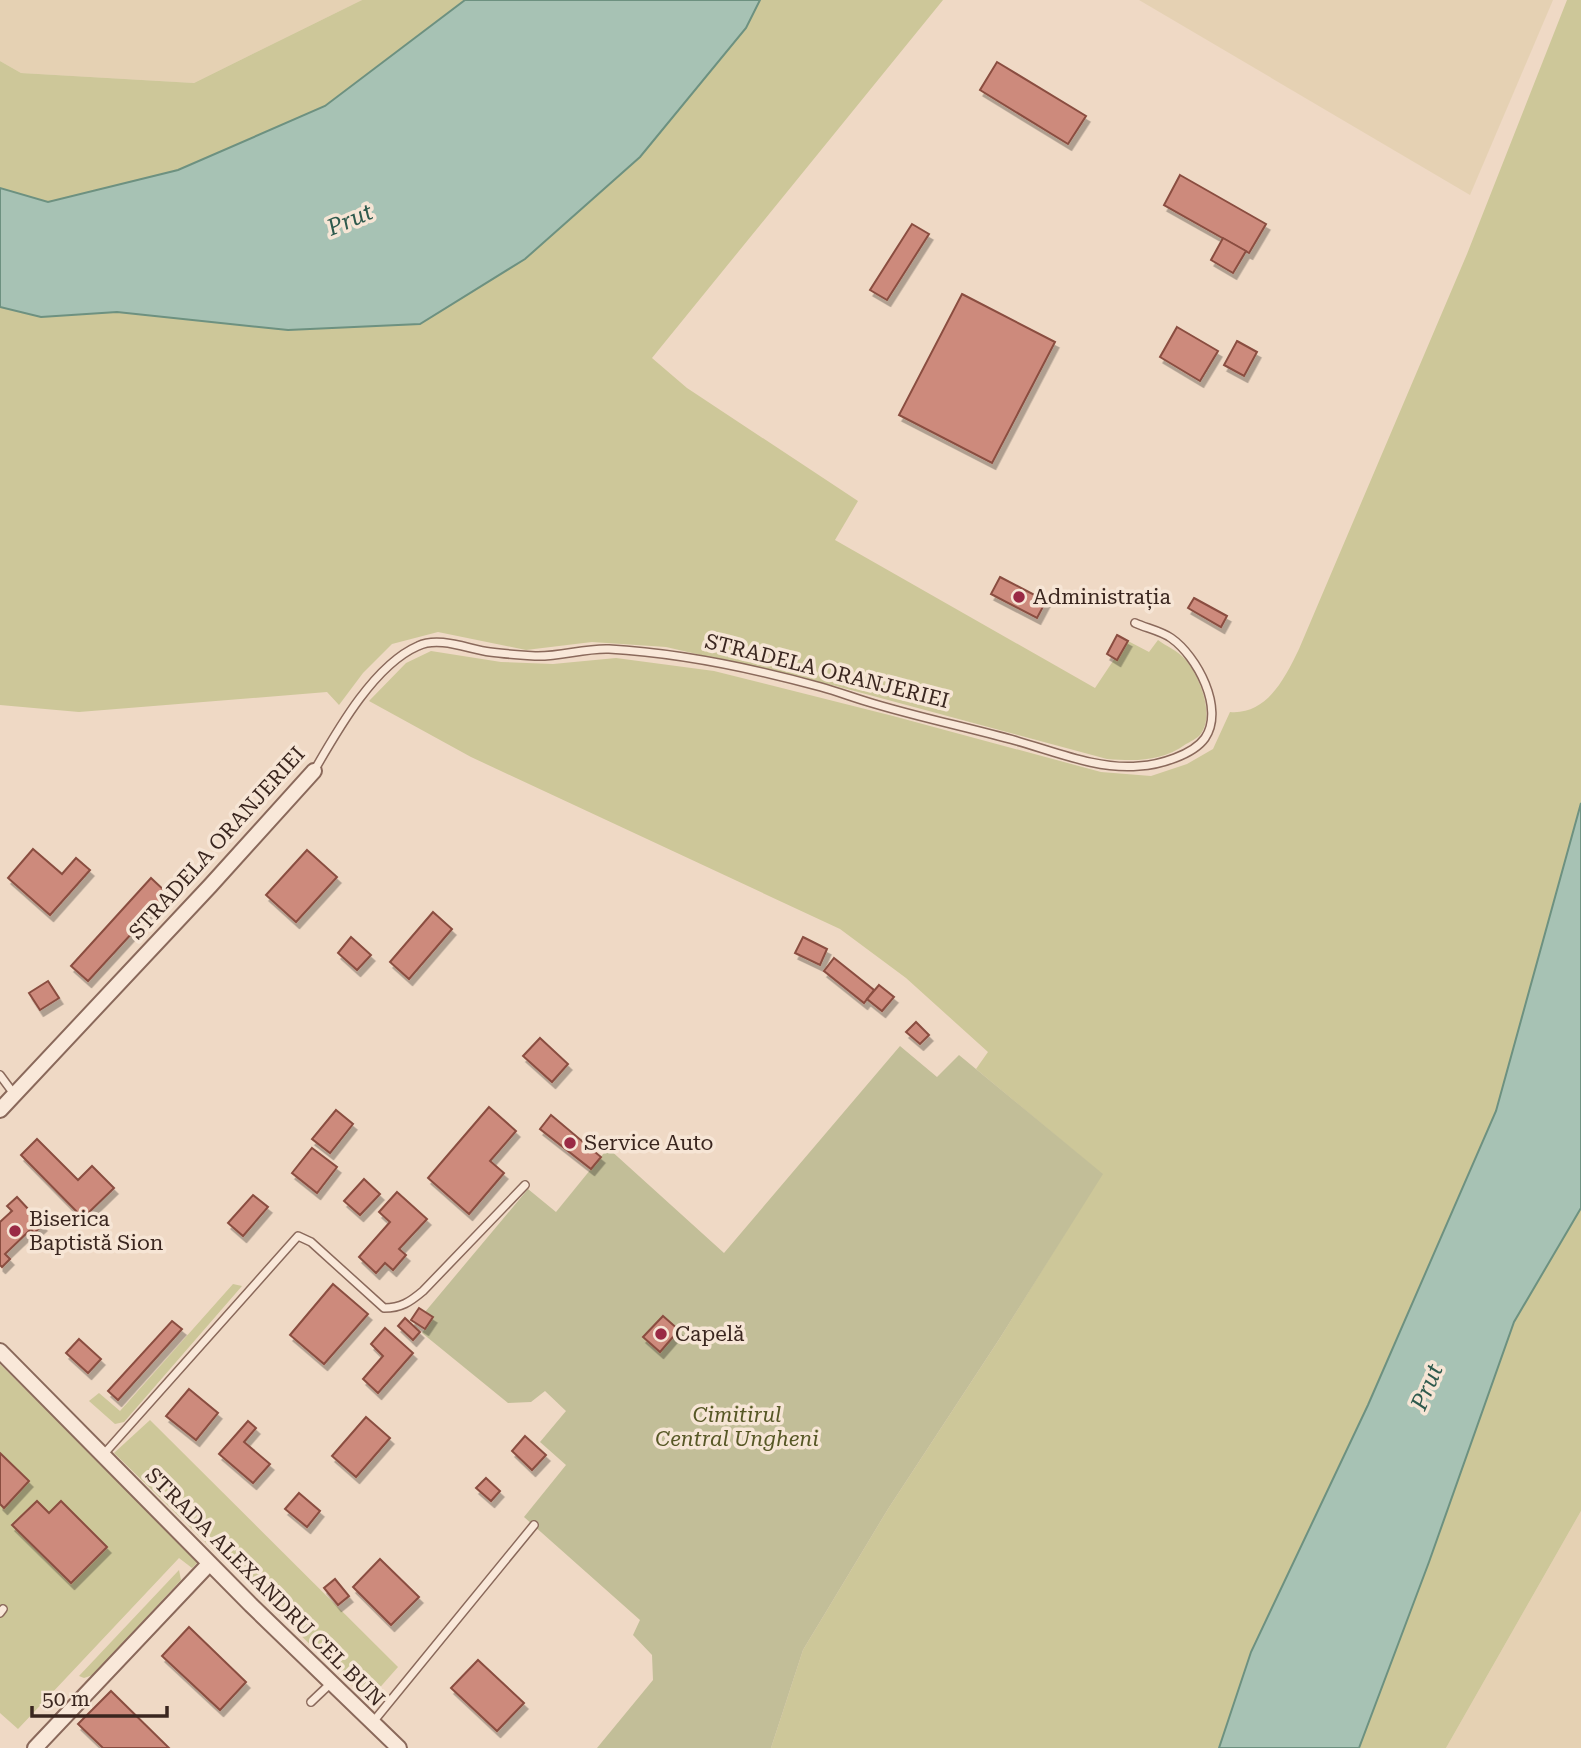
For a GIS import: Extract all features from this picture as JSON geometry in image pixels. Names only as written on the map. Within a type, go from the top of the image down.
[{"type":"street","name":"STRADELA ORANJERIEI","points":[[0,1111],[314,771]]},
{"type":"street","name":"STRADA ALEXANDRU CEL BUN","points":[[0,1351],[209,1564],[399,1748]]},
{"type":"street","points":[[35,1748],[209,1564]]},
{"type":"lane","name":"STRADELA ORANJERIEI","points":[[314,771],[366,693],[391,664],[421,644],[446,643],[489,652],[538,656],[606,649],[720,663],[821,687],[1095,763],[1137,767],[1175,759],[1204,740],[1210,728],[1211,709],[1207,685],[1194,662],[1171,638],[1135,623]]},
{"type":"lane","points":[[0,1075],[15,1094]]},
{"type":"lane","points":[[102,1455],[299,1236],[311,1242],[384,1308],[395,1308],[410,1303],[423,1291],[525,1185]]},
{"type":"lane","points":[[373,1722],[534,1525]]},
{"type":"lane","points":[[311,1702],[330,1684]]},
{"type":"shaded area","points":[[0,0],[362,0],[194,83],[21,73],[0,61]]},
{"type":"shaded area","points":[[362,0],[465,0],[325,106],[178,170],[48,202],[0,188],[0,61],[21,73],[194,83]]},
{"type":"shaded area","points":[[760,0],[943,0],[652,358],[687,388],[858,501],[835,540],[1095,688],[1115,658],[1118,659],[1128,641],[1149,652],[1158,640],[1175,651],[1190,666],[1204,696],[1205,727],[1200,735],[1177,750],[1158,757],[1138,760],[1107,759],[836,686],[666,647],[592,642],[526,650],[438,632],[392,644],[363,673],[339,705],[327,692],[79,712],[0,705],[0,307],[41,317],[117,312],[288,330],[746,28]]},
{"type":"shaded area","points":[[1139,0],[1553,0],[1470,195]]},
{"type":"shaded area","points":[[1567,0],[1581,0],[1581,803],[1496,1111],[1368,1405],[1251,1652],[1219,1748],[771,1748],[803,1650],[888,1509],[1000,1338],[1102,1174],[976,1069],[988,1052],[906,978],[840,929],[471,757],[369,701],[406,663],[431,651],[501,662],[553,664],[616,658],[714,671],[1101,772],[1151,776],[1187,764],[1213,749],[1230,712],[1254,708],[1264,701],[1288,672],[1299,649],[1467,254]]},
{"type":"shaded area","points":[[1581,1208],[1581,1511],[1446,1748],[1359,1748],[1429,1562],[1514,1322]]},
{"type":"shaded area","points":[[233,1284],[242,1286],[124,1422],[115,1424],[89,1401],[99,1393],[120,1411]]},
{"type":"shaded area","points":[[0,1364],[199,1561],[192,1568],[179,1558],[18,1729],[0,1713]]},
{"type":"shaded area","points":[[150,1420],[398,1667],[368,1701],[114,1453]]},
{"type":"shaded area","points":[[1581,1511],[1581,1748],[1446,1748]]},
{"type":"shaded area","points":[[179,1570],[181,1580],[93,1675],[84,1678],[79,1676]]},
{"type":"green space","name":"Cimitirul Central Ungheni","points":[[900,1046],[937,1077],[959,1055],[1103,1174],[888,1509],[803,1650],[771,1748],[597,1748],[653,1680],[652,1655],[633,1635],[640,1620],[524,1517],[566,1465],[540,1442],[566,1411],[545,1391],[531,1402],[508,1403],[422,1333],[432,1318],[425,1312],[528,1189],[556,1212],[608,1148],[724,1253]]},
{"type":"water","name":"Prut","points":[[465,0],[760,0],[746,28],[640,157],[525,259],[420,324],[288,330],[117,312],[41,317],[0,307],[0,188],[48,202],[178,170],[325,106]]},
{"type":"water","name":"Prut","points":[[1581,803],[1581,1208],[1514,1322],[1429,1562],[1359,1748],[1219,1748],[1251,1652],[1368,1405],[1496,1111]]},
{"type":"building","points":[[997,62],[1086,116],[1068,144],[980,90]]},
{"type":"building","points":[[1180,175],[1266,224],[1249,253],[1164,205]]},
{"type":"building","points":[[912,224],[929,234],[887,300],[870,290]]},
{"type":"building","points":[[1223,238],[1246,251],[1233,273],[1211,260]]},
{"type":"building","points":[[962,294],[1055,342],[992,463],[899,415]]},
{"type":"building","points":[[1177,327],[1218,351],[1200,381],[1160,357]]},
{"type":"building","points":[[1237,341],[1257,352],[1244,376],[1224,365]]},
{"type":"building","name":"Administrația","points":[[1000,577],[1046,601],[1037,618],[991,594]]},
{"type":"building","points":[[1194,598],[1227,616],[1221,627],[1188,608]]},
{"type":"building","points":[[1117,635],[1128,641],[1117,660],[1107,654]]},
{"type":"building","points":[[33,849],[62,874],[76,858],[90,870],[50,915],[8,878]]},
{"type":"building","points":[[307,850],[337,877],[296,922],[266,895]]},
{"type":"building","points":[[151,878],[168,894],[88,981],[71,966]]},
{"type":"building","points":[[433,912],[452,929],[409,979],[390,962]]},
{"type":"building","points":[[351,937],[371,955],[357,970],[338,953]]},
{"type":"building","points":[[803,937],[827,949],[820,965],[795,953]]},
{"type":"building","points":[[834,958],[874,990],[864,1003],[824,971]]},
{"type":"building","points":[[48,981],[59,998],[40,1010],[29,993]]},
{"type":"building","points":[[879,985],[894,997],[882,1011],[867,999]]},
{"type":"building","points":[[916,1022],[929,1035],[920,1044],[906,1032]]},
{"type":"building","points":[[540,1038],[568,1064],[552,1082],[523,1056]]},
{"type":"building","points":[[489,1107],[516,1131],[490,1161],[504,1173],[469,1214],[428,1178]]},
{"type":"building","points":[[336,1110],[353,1124],[330,1153],[312,1139]]},
{"type":"building","points":[[551,1115],[601,1157],[591,1169],[540,1129]]},
{"type":"building","points":[[37,1139],[78,1180],[92,1166],[114,1188],[83,1218],[21,1155]]},
{"type":"building","points":[[312,1148],[337,1167],[317,1193],[292,1173]]},
{"type":"building","points":[[364,1179],[380,1194],[360,1215],[344,1201]]},
{"type":"building","points":[[397,1192],[427,1219],[399,1249],[406,1255],[393,1270],[385,1263],[376,1273],[359,1257],[390,1222],[379,1212]]},
{"type":"building","points":[[253,1195],[268,1207],[243,1236],[228,1223]]},
{"type":"building","name":"Biserica Baptistă Sion","points":[[17,1197],[43,1225],[34,1233],[31,1229],[5,1254],[10,1259],[2,1267],[0,1222],[12,1211],[7,1206]]},
{"type":"building","points":[[333,1284],[368,1314],[324,1364],[290,1335]]},
{"type":"building","points":[[419,1308],[433,1317],[425,1329],[411,1320]]},
{"type":"building","name":"Capelă","points":[[663,1316],[679,1330],[660,1352],[643,1337]]},
{"type":"building","points":[[405,1318],[420,1332],[413,1340],[398,1326]]},
{"type":"building","points":[[172,1321],[182,1329],[118,1400],[108,1391]]},
{"type":"building","points":[[385,1328],[413,1353],[378,1393],[363,1379],[383,1356],[371,1344]]},
{"type":"building","points":[[79,1339],[101,1359],[88,1373],[66,1353]]},
{"type":"building","points":[[189,1389],[218,1413],[196,1440],[166,1416]]},
{"type":"building","points":[[366,1417],[390,1438],[356,1477],[332,1456]]},
{"type":"building","points":[[248,1421],[256,1428],[244,1442],[270,1464],[253,1483],[219,1454]]},
{"type":"building","points":[[525,1436],[546,1455],[532,1470],[512,1451]]},
{"type":"building","points":[[0,1453],[29,1481],[4,1508],[0,1504]]},
{"type":"building","points":[[486,1478],[500,1491],[491,1501],[476,1488]]},
{"type":"building","points":[[299,1493],[320,1511],[307,1527],[285,1509]]},
{"type":"building","points":[[37,1501],[49,1513],[61,1501],[107,1547],[71,1583],[12,1525]]},
{"type":"building","points":[[380,1559],[419,1597],[391,1625],[353,1587]]},
{"type":"building","points":[[335,1579],[349,1596],[338,1605],[324,1588]]},
{"type":"building","points":[[189,1627],[246,1682],[220,1710],[162,1656]]},
{"type":"building","points":[[478,1660],[524,1703],[497,1731],[451,1688]]},
{"type":"building","points":[[111,1691],[169,1748],[103,1748],[78,1724]]},
{"type":"place","name":"Administrația","points":[[1019,597]]},
{"type":"place","name":"Service Auto","points":[[570,1143]]},
{"type":"place","name":"Biserica Baptistă Sion","points":[[15,1231]]},
{"type":"place","name":"Capelă","points":[[661,1334]]}]
